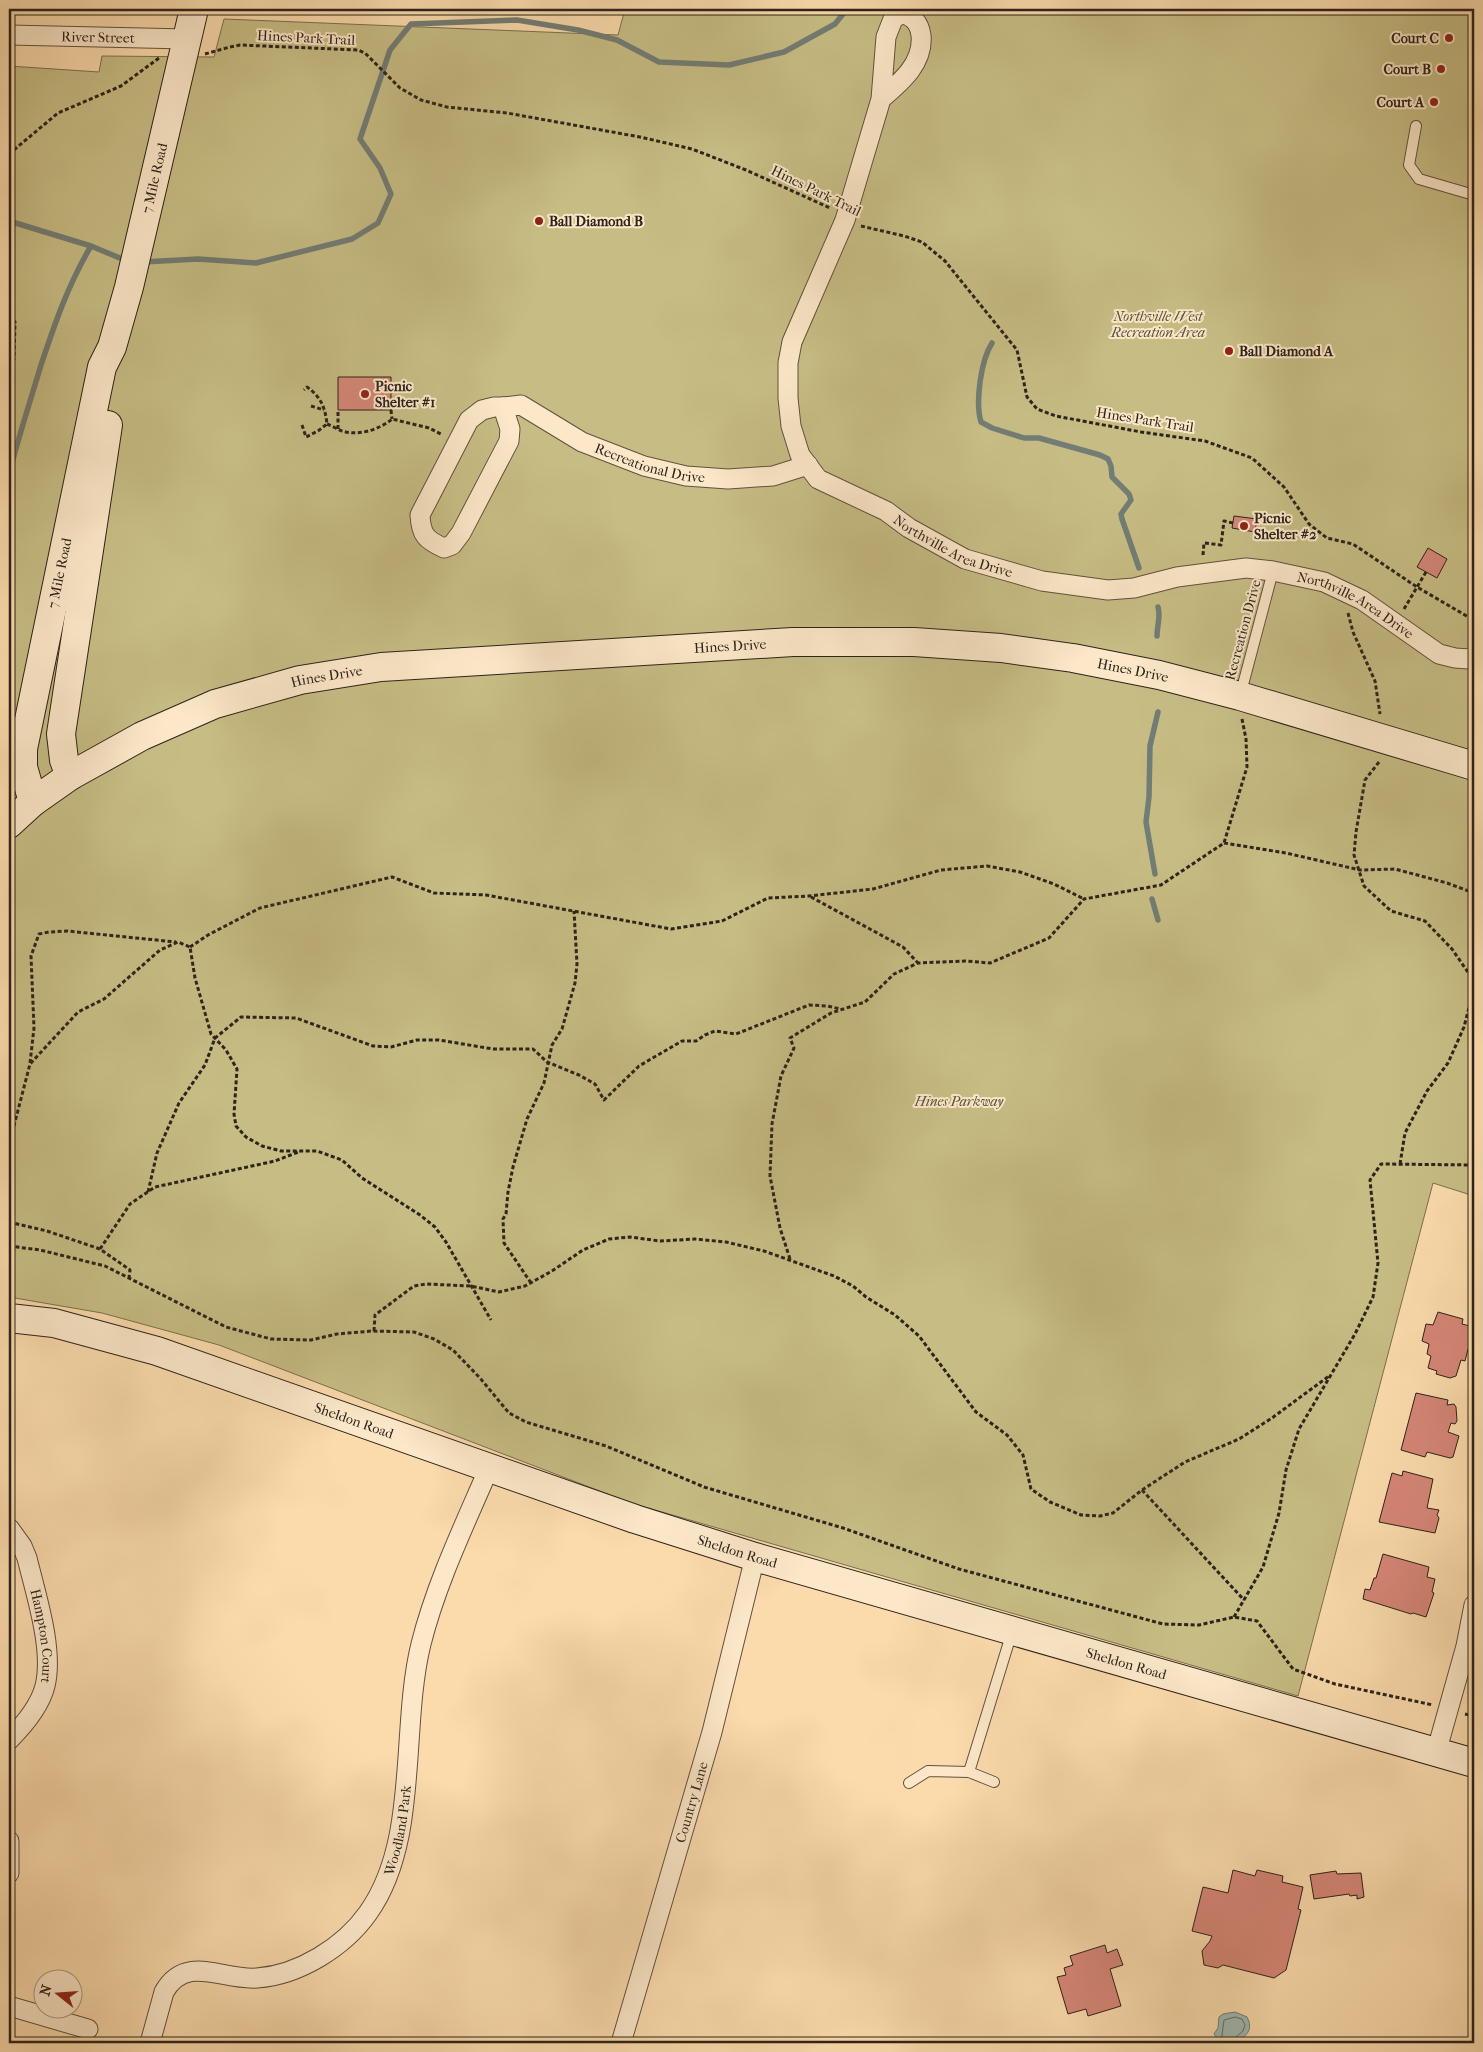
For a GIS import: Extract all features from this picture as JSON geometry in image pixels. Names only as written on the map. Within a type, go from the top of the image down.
[{"type":"street","name":"7 Mile Road","points":[[33,802],[23,768],[23,749],[102,368],[112,347],[192,48],[194,9]]},
{"type":"street","name":"River Street","points":[[9,34],[192,48]]},
{"type":"street","name":"Northville Area Drive","points":[[881,99],[845,220],[792,342],[788,363],[788,398],[791,426],[800,456],[818,479],[886,511],[908,528],[965,559],[1042,581],[1108,590],[1134,588],[1202,574],[1246,568],[1273,571],[1324,582],[1362,600],[1396,622],[1439,654],[1470,659],[1474,656]]},
{"type":"street","name":"7 Mile Road","points":[[70,776],[64,760],[61,734],[116,367],[112,347]]},
{"type":"street","name":"Recreational Drive","points":[[503,407],[510,429],[509,441],[461,533],[452,545],[444,548],[431,542],[421,530],[420,515],[469,420],[482,410],[494,407],[521,404],[582,442],[644,466],[686,476],[728,479],[773,476],[808,465]]},
{"type":"street","points":[[9,731],[61,566]]},
{"type":"street","name":"Hines Drive","points":[[9,824],[33,802],[70,776],[142,736],[215,704],[300,680],[346,671],[390,667],[793,642],[914,642],[1001,648],[1073,658],[1159,675],[1240,696],[1474,766]]},
{"type":"street","name":"Sheldon Road","points":[[9,1318],[54,1323],[157,1351],[635,1519],[755,1558],[1474,1763]]},
{"type":"street","name":"Woodland Park","points":[[150,2043],[164,1992],[169,1984],[179,1975],[192,1970],[204,1970],[233,1977],[256,1978],[273,1976],[304,1964],[336,1946],[352,1932],[369,1912],[384,1883],[396,1852],[402,1817],[413,1684],[421,1644],[441,1581],[489,1468]]},
{"type":"street","name":"Hampton Court","points":[[9,1528],[22,1546],[27,1558],[47,1648],[48,1670],[41,1699],[18,1731],[9,1740]]},
{"type":"street","name":"Country Lane","points":[[621,2043],[712,1732],[755,1558]]},
{"type":"street","points":[[1436,1753],[1466,1646],[1474,1605]]},
{"type":"street","points":[[9,1841],[9,1873]]},
{"type":"street","points":[[9,2006],[88,2029]]},
{"type":"lane","points":[[1416,126],[1409,165],[1419,179],[1474,195]]},
{"type":"lane","name":"Recreation Drive","points":[[1240,696],[1273,571]]},
{"type":"lane","points":[[969,1772],[1012,1631]]},
{"type":"lane","points":[[909,1783],[928,1771],[969,1772],[994,1782]]},
{"type":"path","name":"Hines Park Trail","points":[[192,48],[240,45],[358,50],[365,53],[400,88],[420,100],[447,107],[507,113],[640,137],[692,150],[746,170],[829,208],[845,220],[922,242],[945,260],[1017,350],[1027,397],[1037,409],[1056,416],[1141,432],[1205,441],[1252,458],[1284,487],[1309,524],[1327,538],[1354,544],[1417,586],[1470,618],[1474,623]]},
{"type":"path","points":[[9,154],[58,113],[121,86],[164,55]]},
{"type":"path","points":[[9,143],[15,149]]},
{"type":"path","points":[[9,315],[15,322],[14,359],[9,372]]},
{"type":"path","points":[[304,390],[307,386],[322,401],[327,424]]},
{"type":"path","points":[[311,406],[324,410]]},
{"type":"path","points":[[338,410],[338,429]]},
{"type":"path","points":[[391,410],[392,419]]},
{"type":"path","points":[[327,424],[338,429],[358,433],[373,430],[392,419]]},
{"type":"path","points":[[392,419],[429,428],[457,443]]},
{"type":"path","points":[[302,425],[306,437],[327,424]]},
{"type":"path","points":[[1202,574],[1204,543],[1221,545],[1224,521],[1233,523]]},
{"type":"path","points":[[1396,622],[1426,572]]},
{"type":"path","points":[[1342,591],[1352,632],[1374,681],[1384,739],[1378,764],[1365,780],[1354,855],[1364,886],[1391,911],[1426,921],[1452,949],[1474,981]]},
{"type":"path","points":[[791,1260],[780,1228],[770,1176],[772,1124],[781,1076],[794,1048],[790,1038],[831,1013],[865,1002],[894,974],[918,963],[965,961],[990,963],[1049,938],[1084,899],[1161,884],[1224,843],[1247,767],[1246,739],[1240,696]]},
{"type":"path","points":[[1224,843],[1286,853],[1360,870],[1395,869],[1447,883],[1474,894]]},
{"type":"path","points":[[190,947],[208,935],[260,908],[392,878],[434,892],[486,895],[671,929],[722,921],[768,898],[809,896],[873,889],[941,870],[987,866],[1020,872],[1054,884],[1084,899]]},
{"type":"path","points":[[809,896],[903,948],[918,963]]},
{"type":"path","points":[[531,1283],[504,1243],[503,1219],[506,1214],[513,1167],[527,1119],[544,1083],[552,1045],[564,1022],[575,983],[577,964],[574,912]]},
{"type":"path","points":[[9,1145],[30,1064],[34,1028],[31,956],[39,934],[67,931],[178,942],[190,947]]},
{"type":"path","points":[[30,1064],[78,1012],[104,999],[160,950],[178,942]]},
{"type":"path","points":[[190,947],[195,978],[211,1034],[226,1050],[237,1070],[234,1114],[236,1126],[246,1137],[262,1146],[281,1150],[317,1151],[342,1160],[362,1178],[420,1215],[434,1227],[446,1242],[491,1320]]},
{"type":"path","points":[[1400,1164],[1405,1133],[1427,1090],[1448,1063],[1464,1027],[1474,988]]},
{"type":"path","points":[[148,1192],[157,1153],[179,1103],[205,1065],[215,1038],[241,1017],[296,1018],[373,1046],[391,1047],[417,1040],[439,1040],[493,1049],[533,1049],[547,1062],[579,1075],[595,1084],[604,1100],[639,1066],[682,1041],[696,1041],[714,1031],[736,1034],[809,1005],[827,1006],[842,1010]]},
{"type":"path","points":[[100,1249],[130,1204],[155,1187],[275,1161],[303,1150]]},
{"type":"path","points":[[1234,1618],[1263,1566],[1280,1513],[1286,1470],[1299,1429],[1355,1334],[1373,1297],[1378,1263],[1370,1180],[1381,1164],[1474,1165]]},
{"type":"path","points":[[9,1222],[47,1231],[100,1249],[130,1270],[129,1278]]},
{"type":"path","points":[[373,1331],[375,1315],[414,1286],[426,1284],[472,1286],[499,1292],[525,1286],[583,1250],[609,1239],[630,1237],[726,1242],[791,1260],[834,1276],[853,1286],[866,1297],[895,1315],[919,1336],[976,1412],[1007,1435],[1023,1455],[1031,1489],[1050,1502],[1081,1514],[1100,1516],[1113,1513],[1142,1490],[1185,1462],[1239,1440],[1329,1376]]},
{"type":"path","points":[[9,1246],[40,1250],[105,1266],[226,1327],[271,1338],[311,1340],[337,1334],[373,1331],[414,1332],[434,1339],[453,1350],[480,1378],[509,1413],[546,1429],[606,1446],[704,1487],[843,1528],[959,1569],[1163,1624],[1199,1625],[1234,1618],[1257,1621],[1293,1669],[1335,1684],[1474,1716]]},
{"type":"path","points":[[1142,1490],[1244,1600]]},
{"type":"green space","points":[[625,9],[1474,9],[1474,1196],[1433,1183],[1298,1696],[631,1503],[219,1345],[102,1313],[9,1297],[9,66],[99,72],[102,56],[214,57],[224,19],[618,35]]},
{"type":"water","points":[[1235,2012],[1247,2017],[1250,2027],[1248,2032],[1240,2039],[1240,2043],[1214,2043],[1217,2038],[1214,2034],[1218,2028],[1219,2017],[1223,2014]]},
{"type":"building","name":"Picnic Shelter #1","points":[[338,377],[391,377],[391,410],[338,410]]},
{"type":"building","name":"Picnic Shelter #2","points":[[1234,516],[1257,519],[1255,532],[1232,528]]},
{"type":"building","points":[[1428,548],[1447,559],[1437,578],[1417,567]]},
{"type":"building","points":[[1438,1312],[1463,1319],[1462,1324],[1474,1327],[1474,1350],[1468,1349],[1465,1361],[1461,1360],[1456,1376],[1450,1378],[1436,1374],[1437,1371],[1428,1368],[1431,1356],[1427,1354],[1429,1344],[1422,1341],[1426,1324],[1433,1325]]},
{"type":"building","points":[[1416,1393],[1448,1400],[1447,1405],[1454,1404],[1456,1407],[1457,1421],[1455,1424],[1451,1423],[1448,1432],[1459,1436],[1453,1457],[1450,1458],[1427,1452],[1425,1457],[1401,1450]]},
{"type":"building","points":[[1403,1471],[1433,1479],[1427,1508],[1439,1510],[1435,1533],[1379,1522],[1392,1473],[1402,1476]]},
{"type":"building","points":[[1383,1554],[1429,1567],[1427,1577],[1435,1579],[1432,1592],[1434,1593],[1426,1617],[1363,1599],[1365,1589],[1370,1590],[1374,1578],[1376,1578]]},
{"type":"building","points":[[1233,1870],[1255,1876],[1257,1870],[1283,1876],[1282,1882],[1303,1887],[1298,1909],[1301,1910],[1286,1970],[1274,1978],[1223,1965],[1218,1968],[1204,1965],[1202,1951],[1212,1936],[1192,1931],[1203,1887],[1228,1893]]},
{"type":"building","points":[[1336,1871],[1337,1874],[1361,1873],[1364,1897],[1357,1899],[1357,1895],[1350,1896],[1349,1894],[1314,1899],[1310,1875]]},
{"type":"building","points":[[1105,1945],[1107,1953],[1117,1949],[1123,1965],[1110,1969],[1121,2006],[1088,2016],[1086,2009],[1068,2014],[1057,1977],[1066,1975],[1064,1968],[1073,1965],[1070,1956]]},
{"type":"waterway","points":[[143,262],[198,259],[256,263],[352,239],[378,223],[391,194],[380,168],[360,139],[390,50],[411,24],[517,20],[578,30],[617,40],[659,62],[729,65],[784,52],[835,24],[847,9]]},
{"type":"waterway","points":[[1165,9],[1178,9]]},
{"type":"waterway","points":[[9,221],[91,246],[127,261]]},
{"type":"waterway","points":[[9,475],[51,334],[69,290],[91,246]]},
{"type":"waterway","points":[[992,343],[988,350],[980,381],[979,414],[981,422],[992,428],[1024,438],[1039,438],[1108,459],[1112,477],[1129,494],[1131,500],[1121,514],[1139,568]]},
{"type":"waterway","points":[[1157,636],[1158,607]]},
{"type":"waterway","points":[[1155,874],[1146,822],[1149,797],[1150,746],[1158,712]]},
{"type":"waterway","points":[[1152,899],[1158,920]]},
{"type":"place","name":"Court C","points":[[1449,38]]},
{"type":"place","name":"Court B","points":[[1441,69]]},
{"type":"place","name":"Court A","points":[[1434,102]]},
{"type":"place","name":"Ball Diamond B","points":[[539,221]]},
{"type":"place","name":"Ball Diamond A","points":[[1229,351]]},
{"type":"place","name":"Picnic Shelter #1","points":[[365,394]]},
{"type":"place","name":"Picnic Shelter #2","points":[[1244,526]]},
{"type":"park label","name":"Northville West Recreation Area","points":[[1158,324]]},
{"type":"park label","name":"Hines Parkway","points":[[959,1101]]}]
